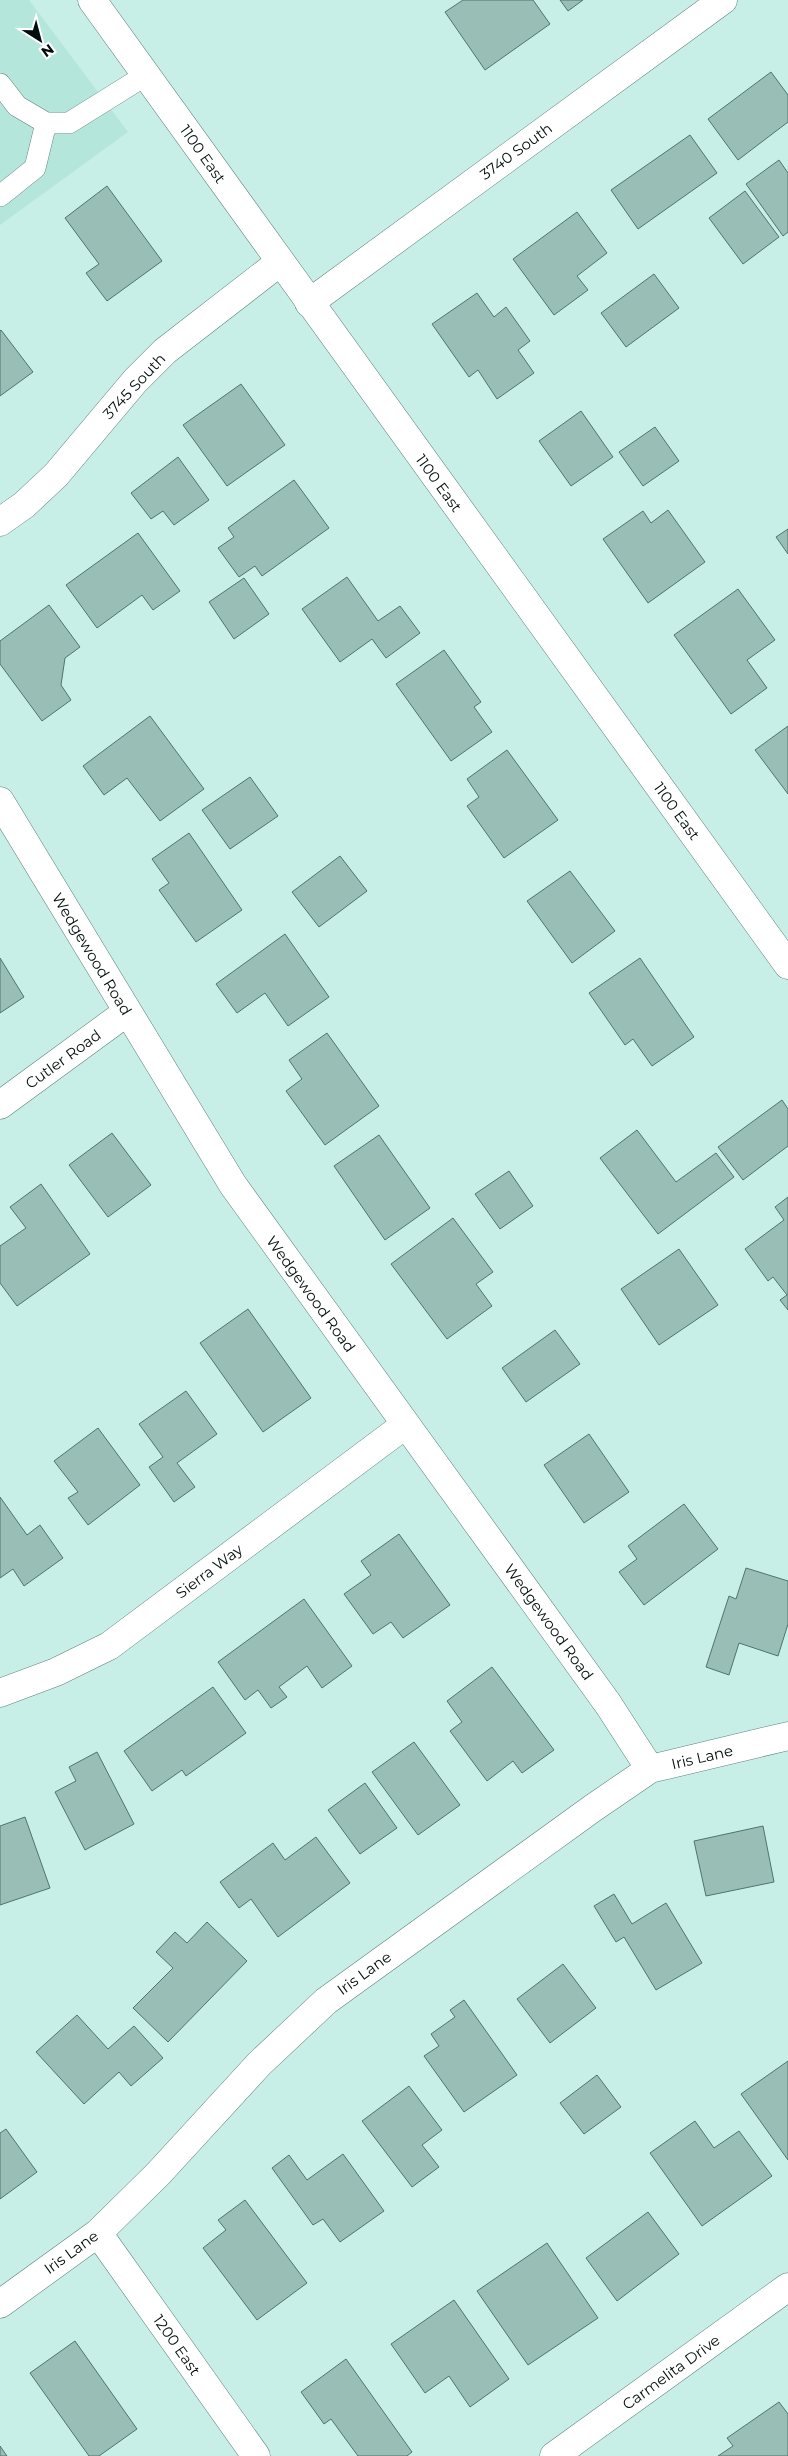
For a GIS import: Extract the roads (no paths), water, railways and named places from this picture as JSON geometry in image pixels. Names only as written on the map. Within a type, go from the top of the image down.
[{"type":"street","name":"1100 East","points":[[92,0],[788,966]]},
{"type":"street","name":"3740 South","points":[[309,303],[722,0]]},
{"type":"street","name":"3745 South","points":[[0,522],[24,505],[56,475],[135,381],[165,351],[280,262]]},
{"type":"street","name":"Wedgewood Road","points":[[0,801],[233,1185],[608,1704],[650,1768]]},
{"type":"street","name":"Cutler Road","points":[[0,1105],[127,1012]]},
{"type":"street","name":"Sierra Way","points":[[0,1693],[56,1672],[109,1646],[405,1425]]},
{"type":"street","name":"Iris Lane","points":[[0,2304],[98,2234],[158,2174],[259,2064],[326,2001],[650,1768],[788,1736]]},
{"type":"street","name":"1200 East","points":[[98,2234],[256,2456]]},
{"type":"street","name":"Carmelita Drive","points":[[554,2456],[788,2287]]},
{"type":"lane","points":[[0,84],[16,106],[46,123],[69,123],[146,75]]},
{"type":"lane","points":[[0,196],[35,168],[46,123]]}]
